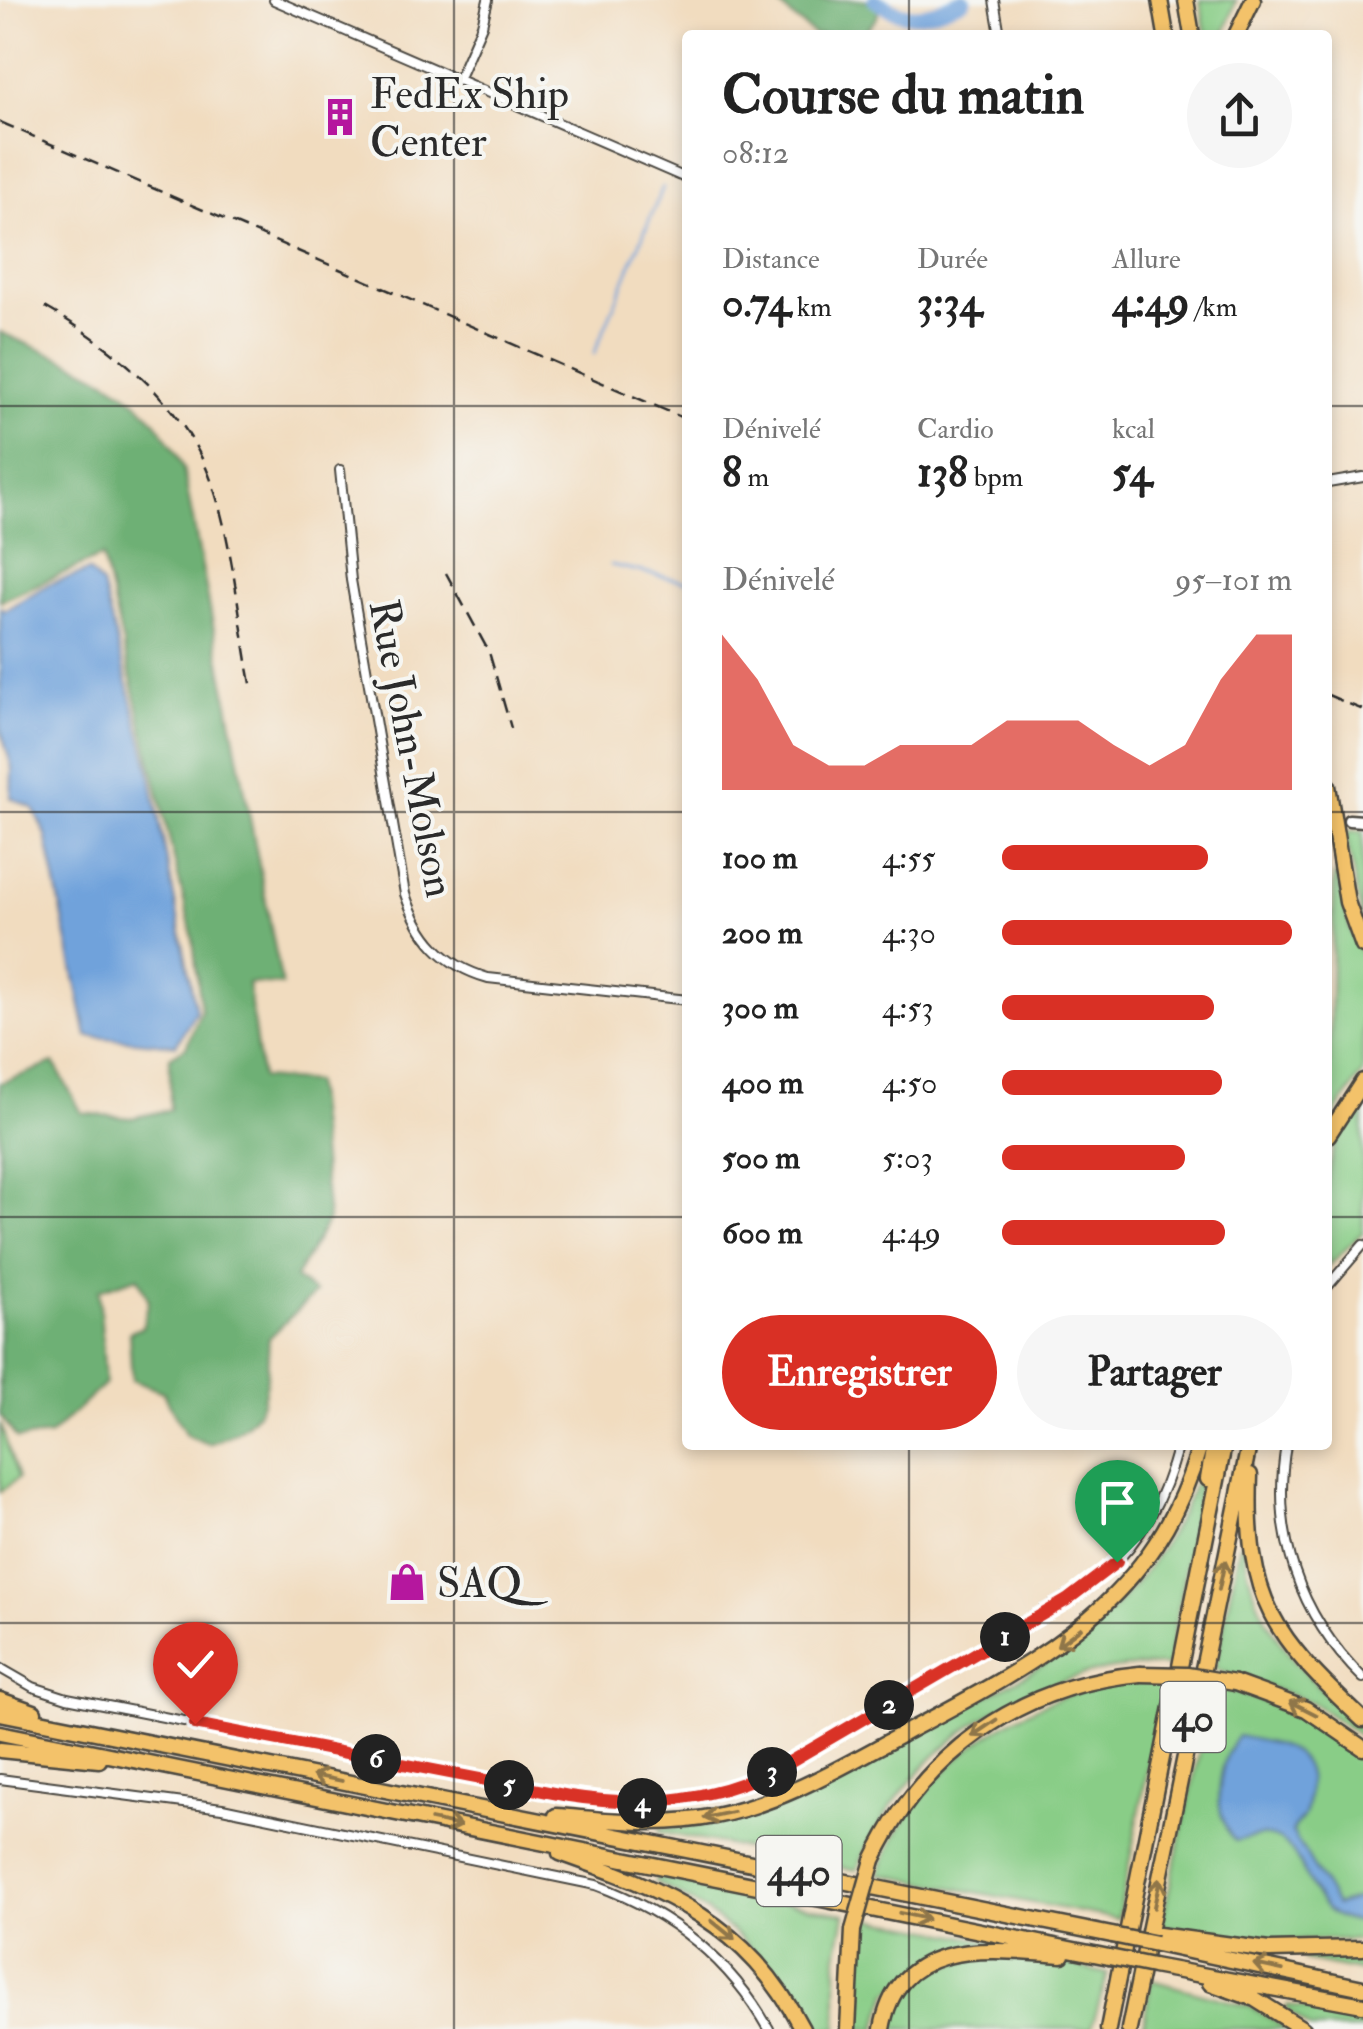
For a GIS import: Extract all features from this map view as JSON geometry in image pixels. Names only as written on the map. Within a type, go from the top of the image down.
[{"type":"highway","points":[[1160,0],[1165,30]]},
{"type":"highway","points":[[1186,0],[1191,30]]},
{"type":"highway","points":[[1236,30],[1244,0]]},
{"type":"highway","points":[[1238,30],[1253,0]]},
{"type":"highway","points":[[1332,810],[1347,902],[1363,946]]},
{"type":"highway","points":[[1332,1130],[1363,1081]]},
{"type":"highway","points":[[0,1713],[491,1811],[626,1822],[687,1821],[758,1805],[823,1777],[1021,1669],[1094,1617],[1127,1584],[1162,1537],[1183,1498],[1198,1450]]},
{"type":"highway","points":[[1187,1632],[1213,1450]]},
{"type":"highway","points":[[1105,2029],[1223,1450]]},
{"type":"highway","name":"40","points":[[1132,2029],[1137,1989],[1249,1450]]},
{"type":"highway","points":[[1250,1450],[1249,1534],[1262,1597],[1291,1647],[1363,1720]]},
{"type":"highway","points":[[848,2029],[853,1930],[873,1860],[920,1784],[981,1729],[1056,1690],[1140,1674],[1188,1674],[1235,1682],[1306,1709],[1363,1748]]},
{"type":"highway","points":[[0,1700],[78,1728]]},
{"type":"highway","points":[[0,1733],[1363,2005]]},
{"type":"highway","points":[[0,1750],[145,1762]]},
{"type":"highway","name":"440","points":[[491,1811],[1113,1931],[1363,1988]]},
{"type":"highway","points":[[511,1836],[639,1881],[704,1915],[761,1966],[802,2029]]},
{"type":"highway","points":[[1157,1940],[1269,1950],[1363,1948]]},
{"type":"highway","points":[[882,2029],[900,1985],[919,1968],[942,1957],[988,1949],[1106,1956]]},
{"type":"highway","points":[[1160,1967],[1255,1999],[1303,2029]]},
{"type":"street","points":[[274,0],[682,175]]},
{"type":"street","points":[[458,80],[482,25],[488,0]]},
{"type":"street","points":[[995,5],[999,30]]},
{"type":"street","name":"Rue John-Molson","points":[[340,470],[351,580],[405,894],[426,940],[463,970],[488,978],[682,999]]},
{"type":"street","points":[[1332,482],[1363,477]]},
{"type":"street","points":[[1350,820],[1363,821]]},
{"type":"street","points":[[1332,1281],[1363,1245]]},
{"type":"street","points":[[0,1668],[33,1688],[76,1700],[551,1793],[630,1803],[702,1796],[745,1784],[786,1764],[1103,1575],[1130,1549],[1152,1517],[1176,1450]]},
{"type":"street","points":[[1285,1450],[1280,1498],[1289,1557],[1304,1600],[1328,1639],[1363,1678]]},
{"type":"street","points":[[0,1778],[222,1808],[596,1885],[648,1908],[696,1942],[737,1982],[769,2029]]},
{"type":"green space","points":[[773,0],[880,0],[877,18],[866,30],[808,30]]},
{"type":"green space","points":[[1200,0],[1236,0],[1226,30],[1205,30]]},
{"type":"green space","points":[[0,332],[83,368],[130,396],[168,439],[183,468],[282,985],[248,983],[261,1078],[314,1082],[328,1220],[295,1278],[315,1293],[269,1338],[265,1392],[255,1416],[230,1435],[209,1444],[186,1435],[163,1392],[132,1380],[129,1333],[142,1327],[149,1301],[138,1277],[99,1290],[105,1384],[50,1435],[17,1439],[0,1415],[0,1083],[54,1063],[82,1113],[131,1118],[170,1110],[170,1057],[186,1047],[201,1010],[193,939],[102,556],[0,601]]},
{"type":"green space","points":[[1363,831],[1363,927],[1346,835]]},
{"type":"green space","points":[[1338,875],[1350,929],[1363,957],[1363,1072],[1332,1118],[1332,959],[1334,876]]},
{"type":"green space","points":[[1363,1097],[1363,1232],[1332,1263],[1332,1155],[1349,1115]]},
{"type":"green space","points":[[0,1423],[18,1478],[0,1492]]},
{"type":"green space","points":[[1204,1459],[1168,1666],[1118,1668],[1069,1679],[1023,1696],[981,1720],[942,1749],[908,1785],[879,1825],[857,1870],[659,1832],[659,1828],[735,1819],[797,1797],[1058,1655],[1098,1624],[1147,1568],[1174,1527]]},
{"type":"green space","points":[[1240,1544],[1244,1545],[1249,1575],[1270,1626],[1302,1669],[1363,1730],[1363,1738],[1311,1702],[1215,1669]]},
{"type":"green space","points":[[1165,1682],[1118,1919],[879,1874],[897,1833],[923,1795],[955,1762],[992,1733],[1032,1709],[1075,1692],[1120,1683]]},
{"type":"green space","points":[[1220,1688],[1296,1715],[1363,1761],[1363,1939],[1258,1941],[1161,1926],[1211,1700],[1215,1701]]},
{"type":"green space","points":[[656,1877],[845,1914],[837,1956],[837,2029],[811,2029],[780,1982],[745,1943],[704,1909],[655,1882]]},
{"type":"green space","points":[[868,1918],[1000,1945],[967,1946],[889,1992],[876,2029],[858,2029],[856,1981],[863,1922]]},
{"type":"green space","points":[[1363,1954],[1363,1972],[1304,1960],[1305,1956]]},
{"type":"green space","points":[[1003,1957],[1066,1964],[1108,1974],[1091,2029],[889,2029],[905,1994],[931,1972],[965,1961]]},
{"type":"green space","points":[[1151,1980],[1251,2007],[1288,2029],[1143,2029]]},
{"type":"green space","points":[[1288,2005],[1363,2021],[1363,2029],[1311,2029],[1286,2009]]},
{"type":"water","points":[[89,571],[102,585],[149,767],[196,1011],[176,1045],[87,1036],[46,835],[33,808],[11,798],[12,768],[0,727],[0,607],[5,610],[49,584]]},
{"type":"water","points":[[1238,1736],[1286,1748],[1304,1763],[1309,1792],[1303,1819],[1292,1831],[1336,1905],[1363,1897],[1363,1921],[1343,1919],[1328,1911],[1293,1852],[1282,1841],[1255,1836],[1235,1841],[1227,1830],[1220,1804],[1221,1774]]},
{"type":"waterway","points":[[875,0],[909,15],[929,13],[964,0]]},
{"type":"waterway","points":[[594,354],[663,187]]},
{"type":"waterway","points":[[611,565],[682,581]]},
{"type":"railway","points":[[0,122],[682,417]]},
{"type":"railway","points":[[45,307],[97,341],[146,382],[186,430],[201,457],[226,535],[252,689]]},
{"type":"railway","points":[[446,573],[489,652],[511,728]]},
{"type":"railway","points":[[1332,697],[1363,710]]},
{"type":"place","name":"FedEx Ship Center","points":[[340,117]]},
{"type":"place","name":"SAQ","points":[[407,1582]]},
{"type":"route","points":[[195,1724],[600,1801],[688,1799],[745,1784],[786,1764],[1067,1600],[1117,1562]]}]
